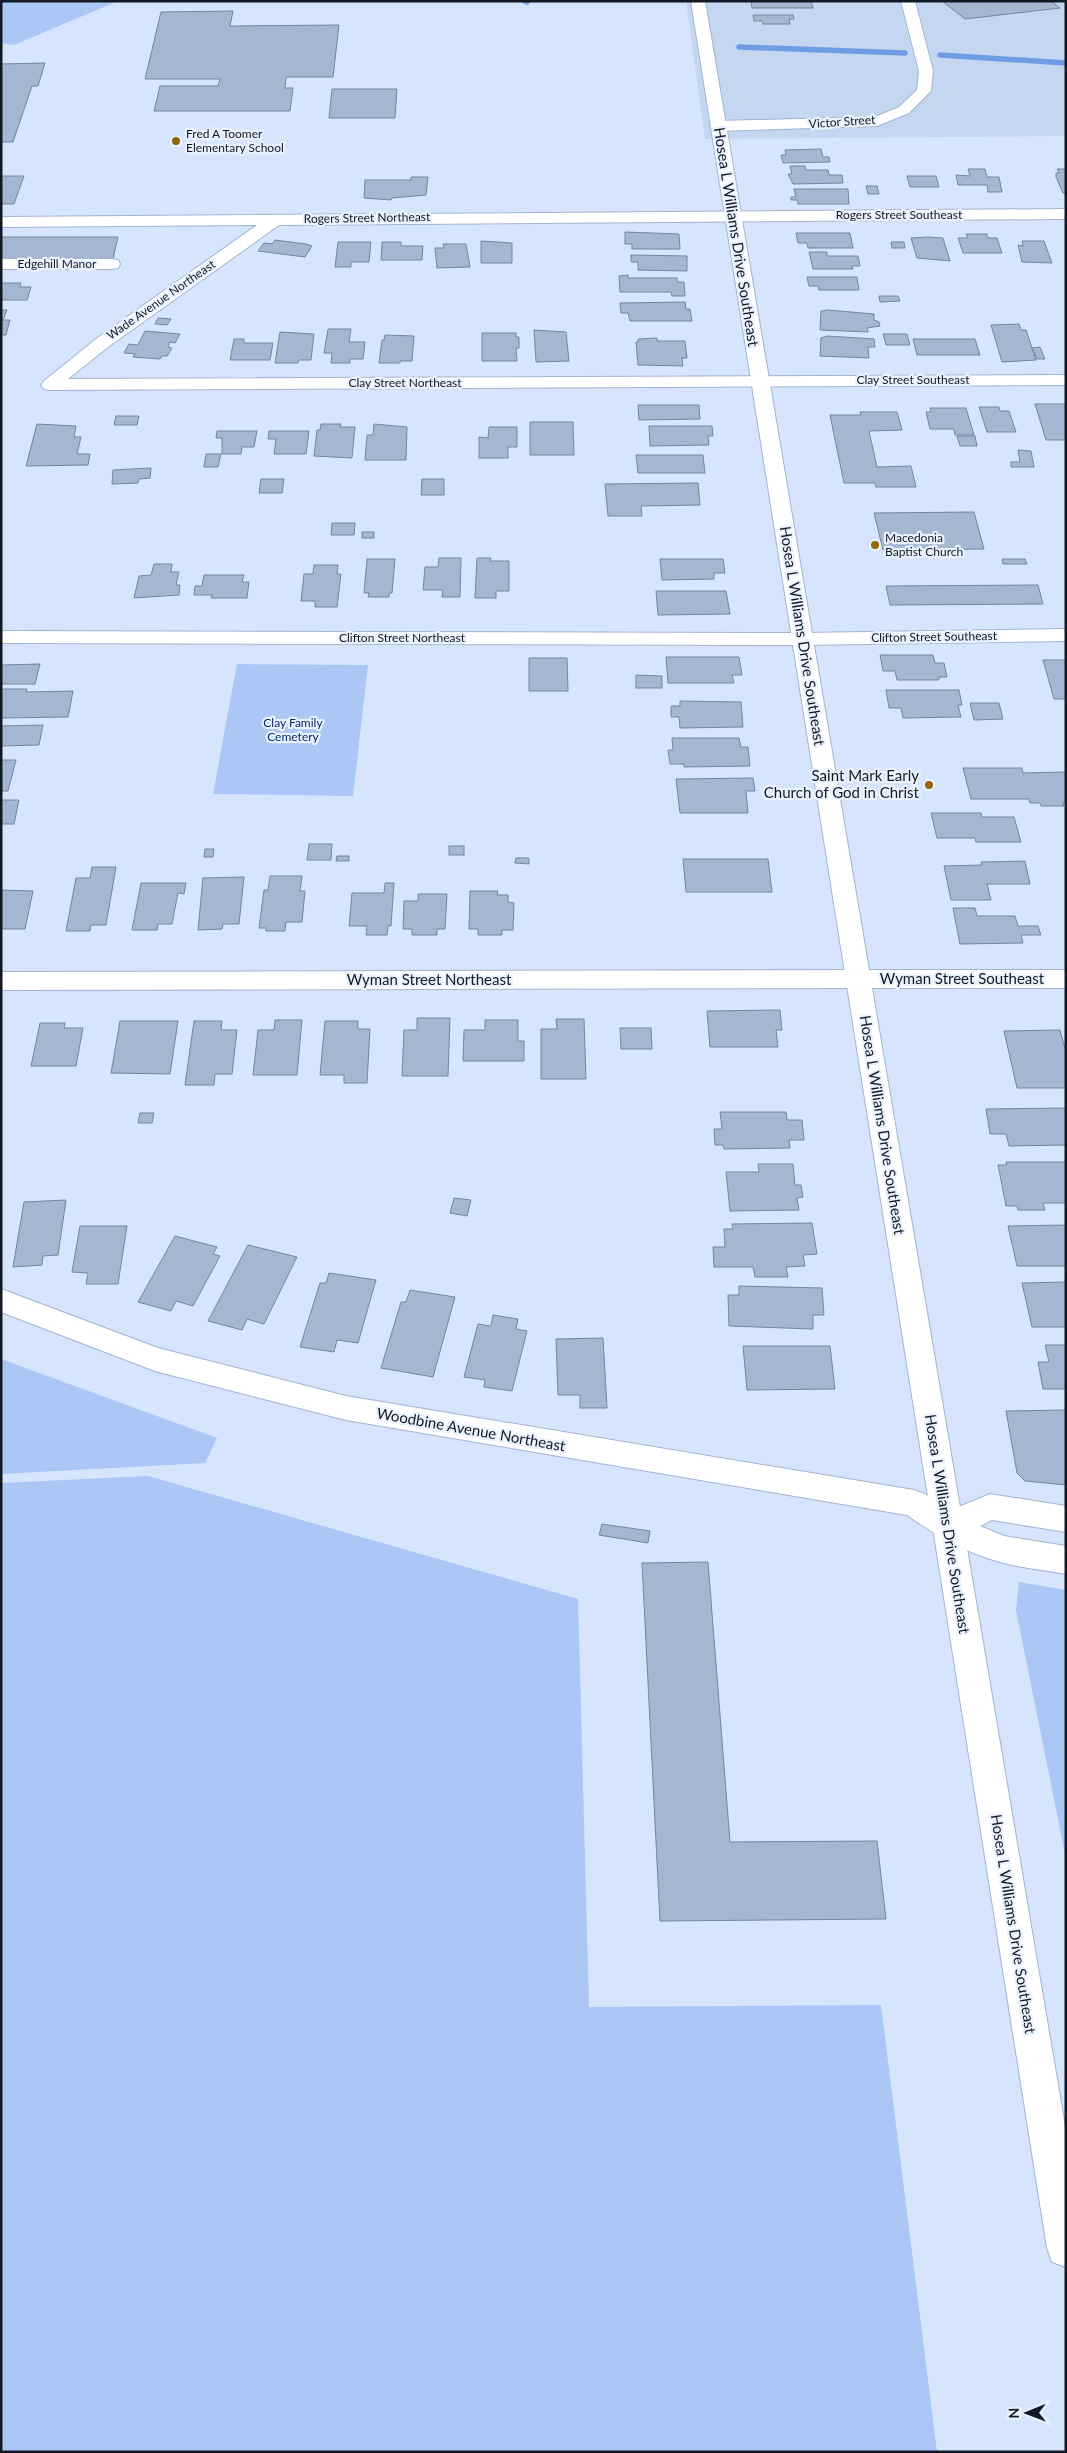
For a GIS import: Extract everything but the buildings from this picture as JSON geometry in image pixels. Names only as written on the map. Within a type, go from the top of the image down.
[{"type":"street","name":"Hosea L Williams Drive Southeast","points":[[698,1],[1066,2248]]},
{"type":"street","name":"Victor Street","points":[[718,126],[877,122],[904,110],[924,91],[926,71],[908,1]]},
{"type":"street","name":"Rogers Street Southeast","points":[[733,216],[1066,214]]},
{"type":"street","name":"Rogers Street Northeast","points":[[1,222],[733,216]]},
{"type":"street","name":"Wade Avenue Northeast","points":[[50,385],[102,343],[275,220]]},
{"type":"street","name":"Edgehill Manor","points":[[1,264],[112,264]]},
{"type":"street","name":"Clay Street Southeast","points":[[760,380],[1066,380]]},
{"type":"street","name":"Clay Street Northeast","points":[[50,385],[760,380]]},
{"type":"street","name":"Clifton Street Southeast","points":[[802,639],[1066,635]]},
{"type":"street","name":"Clifton Street Northeast","points":[[1,636],[802,639]]},
{"type":"street","name":"Wyman Street Southeast","points":[[858,978],[1066,979]]},
{"type":"street","name":"Wyman Street Northeast","points":[[1,981],[858,978]]},
{"type":"street","name":"Woodbine Avenue Northeast","points":[[1,1300],[156,1359],[346,1408],[914,1503],[947,1526],[1000,1549],[1066,1560]]},
{"type":"street","points":[[947,1526],[990,1508],[1066,1519]]},
{"type":"shaded area","points":[[686,1],[1066,1],[1066,136],[705,139]]},
{"type":"green space","points":[[1,1],[118,1],[14,45],[1,43]]},
{"type":"green space","name":"Clay Family Cemetery","points":[[237,664],[368,665],[353,796],[213,794]]},
{"type":"green space","points":[[1,1359],[217,1438],[205,1463],[1,1474]]},
{"type":"green space","points":[[148,1476],[578,1599],[589,2007],[881,2005],[937,2452],[1,2452],[1,1483]]},
{"type":"green space","points":[[1019,1582],[1066,1590],[1066,1859],[1016,1610]]},
{"type":"waterway","points":[[739,47],[905,53]]},
{"type":"waterway","points":[[940,55],[1066,63]]},
{"type":"place","name":"Fred A Toomer Elementary School","points":[[176,141]]},
{"type":"place","name":"Macedonia Baptist Church","points":[[875,545]]},
{"type":"place","name":"Saint Mark Early Church of God in Christ","points":[[929,785]]}]
